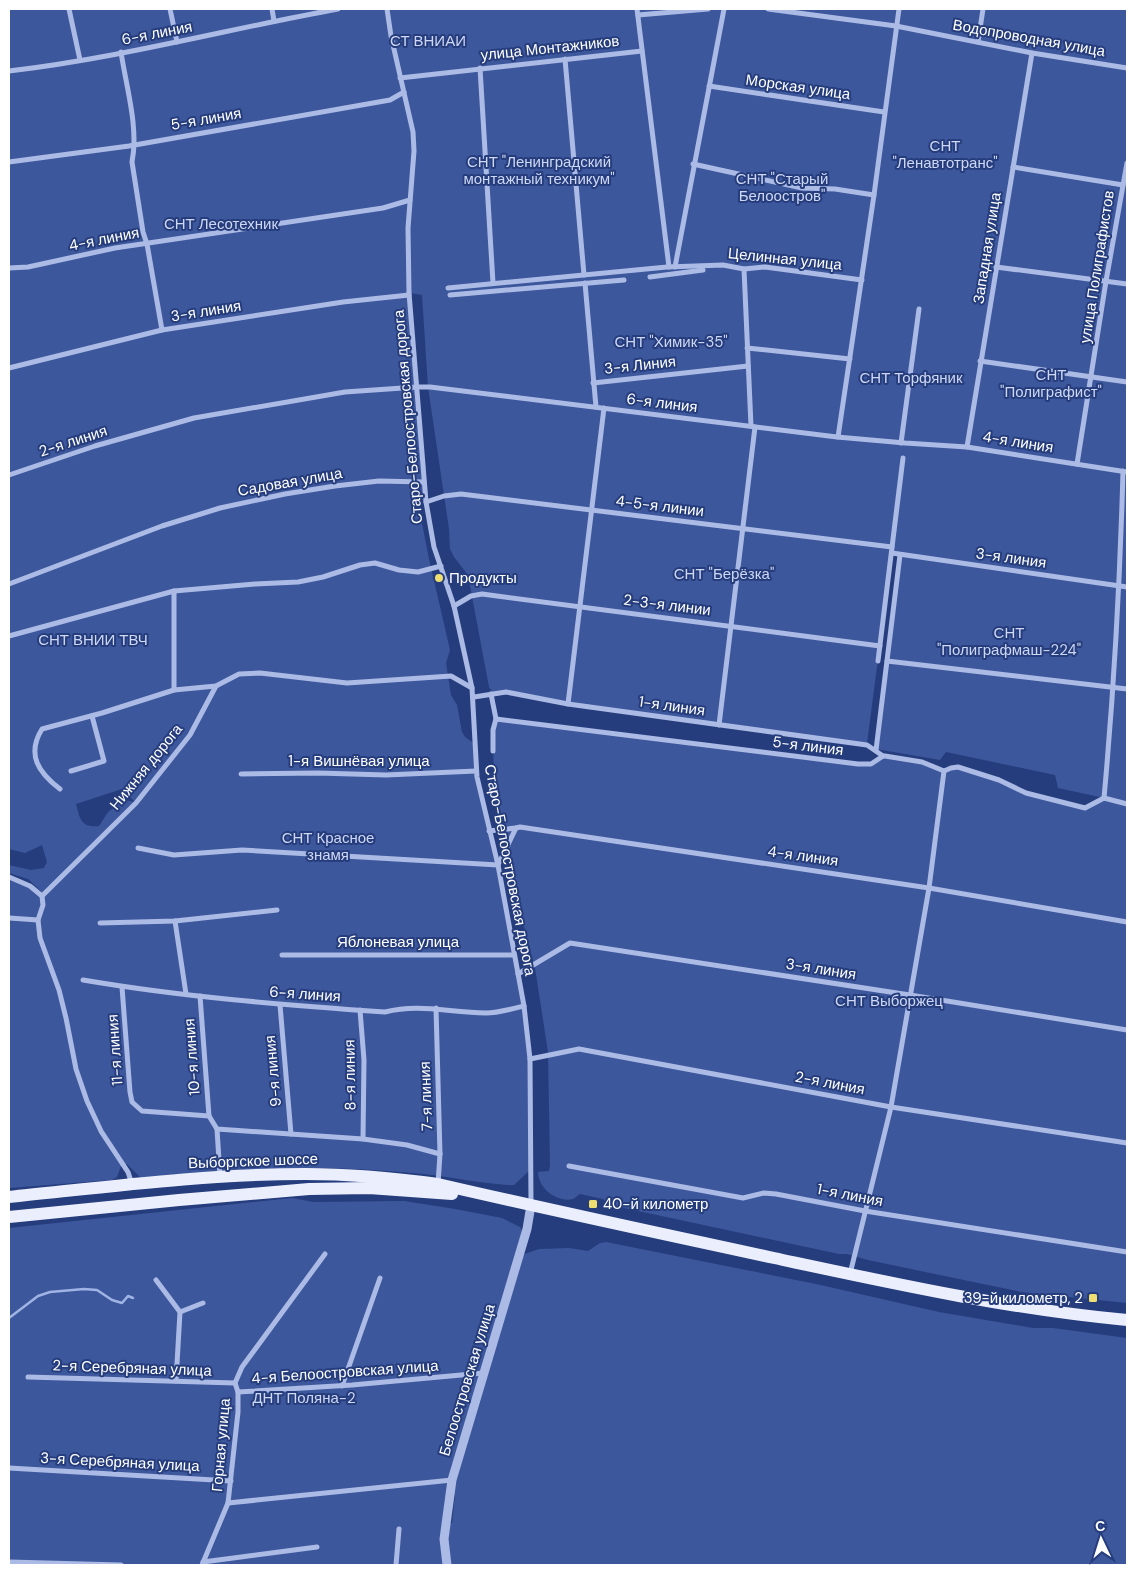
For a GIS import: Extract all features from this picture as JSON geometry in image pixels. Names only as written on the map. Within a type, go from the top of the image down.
[{"type":"main road","name":"Выборгское шоссе","points":[[9,1197],[220,1177],[268,1175],[371,1177],[438,1184],[849,1274]]},
{"type":"main road","name":"Выборгское шоссе","points":[[9,1217],[179,1200],[319,1189],[405,1190],[497,1198]]},
{"type":"main road","points":[[849,1274],[977,1300],[1080,1316],[1127,1320]]},
{"type":"street","points":[[68,9],[80,60]]},
{"type":"street","points":[[170,9],[177,42]]},
{"type":"street","points":[[272,9],[274,21]]},
{"type":"street","name":"6-я линия","points":[[9,71],[41,67],[177,42],[338,9]]},
{"type":"street","name":"Старо-Белоостровская дорога","points":[[387,9],[400,78],[414,132],[408,228],[409,295],[426,502],[434,546],[454,606],[474,697],[476,771],[498,865],[524,1006],[530,1059],[531,1205]]},
{"type":"street","points":[[637,9],[673,274]]},
{"type":"street","points":[[638,15],[708,9]]},
{"type":"street","points":[[672,267],[724,9]]},
{"type":"street","name":"Водопроводная улица","points":[[768,9],[896,26],[1032,53],[1127,68]]},
{"type":"street","points":[[838,437],[862,280],[899,9]]},
{"type":"street","points":[[978,42],[983,9]]},
{"type":"street","name":"улица Монтажников","points":[[400,78],[642,51]]},
{"type":"street","points":[[121,52],[133,125],[132,162],[162,330]]},
{"type":"street","name":"Западная улица","points":[[967,447],[1032,53]]},
{"type":"street","points":[[565,59],[584,275]]},
{"type":"street","points":[[480,68],[493,283]]},
{"type":"street","name":"Морская улица","points":[[709,86],[884,112]]},
{"type":"street","name":"5-я линия","points":[[9,162],[133,145],[390,100],[404,92]]},
{"type":"street","name":"улица Полиграфистов","points":[[1077,464],[1127,163]]},
{"type":"street","points":[[694,164],[802,188],[835,188],[874,195]]},
{"type":"street","points":[[1013,167],[1123,185]]},
{"type":"street","name":"4-я линия","points":[[9,268],[28,267],[115,248],[360,212],[410,200]]},
{"type":"street","name":"Целинная улица","points":[[448,288],[672,267],[723,265],[744,269],[765,267],[862,280]]},
{"type":"street","points":[[996,267],[1127,284]]},
{"type":"street","points":[[719,725],[743,528],[753,426],[748,366],[744,269]]},
{"type":"street","points":[[650,277],[703,270]]},
{"type":"street","points":[[450,296],[624,280]]},
{"type":"street","points":[[585,284],[596,407]]},
{"type":"street","name":"3-я линия","points":[[9,368],[162,330],[343,302],[409,295]]},
{"type":"street","points":[[903,443],[920,309]]},
{"type":"street","points":[[747,348],[850,359]]},
{"type":"street","points":[[980,361],[1127,382]]},
{"type":"street","name":"3-я Линия","points":[[594,383],[748,366]]},
{"type":"street","name":"6-я линия","points":[[417,387],[903,443]]},
{"type":"street","name":"2-я линия","points":[[9,475],[194,418],[345,392],[417,387]]},
{"type":"street","points":[[568,704],[604,408]]},
{"type":"street","name":"4-я линия","points":[[903,443],[967,447],[1125,472]]},
{"type":"street","points":[[878,660],[903,458]]},
{"type":"street","points":[[1125,472],[1120,586],[1104,798],[1127,804]]},
{"type":"street","name":"Садовая улица","points":[[9,584],[162,526],[220,508],[285,494],[335,486],[380,481],[424,482]]},
{"type":"street","name":"4-5-я линии","points":[[426,502],[444,496],[461,494],[892,547]]},
{"type":"street","name":"3-я линия","points":[[892,554],[1127,586]]},
{"type":"street","points":[[883,756],[876,750],[900,555]]},
{"type":"street","points":[[9,636],[174,591],[247,584],[298,582],[323,577],[360,565],[375,563],[399,570],[418,572],[441,566]]},
{"type":"street","points":[[174,591],[174,690]]},
{"type":"street","name":"2-3-я линии","points":[[454,606],[471,596],[482,594],[880,646]]},
{"type":"street","points":[[887,662],[1127,689]]},
{"type":"street","points":[[60,789],[41,773],[37,764],[35,752],[38,735],[46,727],[92,716],[174,690],[202,689],[216,686],[239,674],[260,673],[347,683],[451,676],[472,688]]},
{"type":"street","name":"Нижняя дорога","points":[[42,896],[136,803],[190,736],[216,686]]},
{"type":"street","points":[[202,689],[209,697]]},
{"type":"street","name":"1-я линия","points":[[474,697],[506,692],[568,704],[867,745],[876,750]]},
{"type":"street","points":[[491,694],[496,720],[493,730],[493,751]]},
{"type":"street","points":[[71,771],[104,761],[92,716]]},
{"type":"street","name":"5-я линия","points":[[496,720],[858,764],[871,764],[883,756],[922,762],[944,771],[958,767],[992,778],[1026,793],[1085,808],[1104,798]]},
{"type":"street","name":"1-я Вишнёвая улица","points":[[241,774],[318,773],[386,775],[476,771]]},
{"type":"street","points":[[849,1274],[891,1108],[929,888],[944,771]]},
{"type":"street","points":[[138,848],[174,855],[242,850],[498,865],[516,828]]},
{"type":"street","name":"4-я линия","points":[[490,831],[529,828],[929,888],[1127,922]]},
{"type":"street","points":[[9,877],[30,886],[42,896],[43,904],[38,920],[42,946],[56,981],[81,1085],[101,1131],[128,1172],[132,1185]]},
{"type":"street","points":[[100,923],[175,921],[277,910]]},
{"type":"street","points":[[9,918],[38,920]]},
{"type":"street","points":[[175,921],[186,994]]},
{"type":"street","name":"3-я линия","points":[[518,974],[570,943],[1127,1030]]},
{"type":"street","name":"Яблоневая улица","points":[[282,955],[514,955]]},
{"type":"street","name":"6-я линия","points":[[83,980],[280,1005],[385,1012],[402,1008],[436,1008],[485,1013],[524,1006]]},
{"type":"street","name":"11-я линия","points":[[122,986],[132,1102],[142,1112],[209,1116]]},
{"type":"street","name":"10-я линия","points":[[200,996],[209,1116]]},
{"type":"street","name":"9-я линия","points":[[280,1005],[291,1134]]},
{"type":"street","name":"7-я линия","points":[[436,1008],[440,1154],[438,1184]]},
{"type":"street","name":"8-я линия","points":[[360,1010],[364,1060],[363,1139]]},
{"type":"street","name":"2-я линия","points":[[530,1059],[579,1049],[891,1108],[1127,1143]]},
{"type":"street","points":[[209,1116],[217,1129],[220,1177]]},
{"type":"street","points":[[217,1129],[363,1139],[407,1145],[440,1154]]},
{"type":"street","name":"1-я линия","points":[[569,1166],[743,1198],[764,1193],[776,1194],[865,1211],[1127,1252]]},
{"type":"street","name":"Белоостровская улица","points":[[447,1565],[444,1539],[452,1480],[527,1229],[531,1205]]},
{"type":"street","points":[[235,1383],[242,1367],[325,1254]]},
{"type":"street","points":[[342,1386],[380,1278]]},
{"type":"street","points":[[156,1280],[180,1312],[176,1381]]},
{"type":"street","points":[[180,1312],[191,1306],[203,1303]]},
{"type":"street","name":"4-я Белоостровская улица","points":[[238,1392],[342,1386],[483,1373]]},
{"type":"street","name":"2-я Серебряная улица","points":[[28,1378],[235,1383]]},
{"type":"street","name":"Горная улица","points":[[202,1563],[228,1503],[238,1412],[238,1392],[235,1383]]},
{"type":"street","name":"3-я Серебряная улица","points":[[9,1468],[231,1481]]},
{"type":"street","points":[[228,1503],[452,1480]]},
{"type":"street","points":[[396,1565],[399,1529]]},
{"type":"street","points":[[202,1563],[317,1547]]},
{"type":"street","points":[[9,1562],[121,1565]]},
{"type":"green space","points":[[9,9],[1127,9],[1127,1303],[1021,1292],[615,1206],[603,1199],[580,1194],[573,1199],[561,1199],[550,1193],[541,1184],[538,1172],[549,1171],[550,1165],[548,1052],[535,968],[512,882],[494,789],[493,730],[498,720],[871,764],[880,758],[916,761],[939,770],[955,767],[1026,791],[1085,808],[1104,798],[1058,788],[1055,775],[946,752],[940,760],[876,749],[901,555],[892,553],[867,743],[570,704],[506,692],[493,693],[489,687],[468,575],[450,549],[449,529],[428,387],[422,295],[410,293],[425,493],[419,508],[450,650],[446,663],[451,695],[457,705],[462,732],[465,737],[476,745],[477,777],[497,862],[513,951],[530,1061],[530,1170],[514,1185],[507,1185],[424,1174],[318,1168],[247,1169],[141,1178],[127,1164],[121,1166],[117,1177],[112,1180],[9,1188],[9,877],[20,881],[41,895],[43,893],[28,879],[9,873],[9,865],[31,870],[44,868],[47,862],[42,845],[25,853],[9,849]],"holes":[[[122,789],[135,802],[124,800],[108,812],[99,826],[88,826],[85,824],[82,821],[76,804]]]},
{"type":"green space","name":"ДНТ Поляна-2","points":[[292,1198],[314,1202],[404,1201],[502,1218],[520,1227],[523,1232],[519,1256],[539,1249],[569,1248],[588,1251],[600,1243],[606,1242],[816,1284],[939,1312],[1033,1328],[1053,1328],[1127,1338],[1127,1565],[9,1565],[9,1228]],"holes":[[[450,1492],[455,1495],[452,1523],[446,1523]]]},
{"type":"waterway","points":[[9,1318],[38,1296],[50,1292],[84,1289],[97,1290],[112,1300],[122,1303],[128,1296],[133,1298]]},
{"type":"place","name":"Продукты","points":[[439,578]]},
{"type":"place","name":"40-й километр","points":[[593,1204]]},
{"type":"place","name":"39-й километр, 2","points":[[1093,1298]]},
{"type":"park label","name":"СТ ВНИАИ","points":[[428,41]]},
{"type":"park label","name":"СНТ \"Ленавтотранс\"","points":[[945,154]]},
{"type":"park label","name":"СНТ \"Ленинградский монтажный техникум\"","points":[[539,170]]},
{"type":"park label","name":"СНТ \"Старый Белоостров\"","points":[[782,188]]},
{"type":"park label","name":"СНТ Лесотехник","points":[[221,224]]},
{"type":"park label","name":"СНТ \"Химик-35\"","points":[[671,342]]},
{"type":"park label","name":"СНТ Торфяник","points":[[911,378]]},
{"type":"park label","name":"СНТ \"Полиграфист\"","points":[[1051,384]]},
{"type":"park label","name":"СНТ \"Берёзка\"","points":[[724,574]]},
{"type":"park label","name":"СНТ ВНИИ ТВЧ","points":[[93,640]]},
{"type":"park label","name":"СНТ \"Полиграфмаш-224\"","points":[[1009,642]]},
{"type":"park label","name":"СНТ Красное знамя","points":[[328,846]]},
{"type":"park label","name":"СНТ Выборжец","points":[[889,1001]]}]
